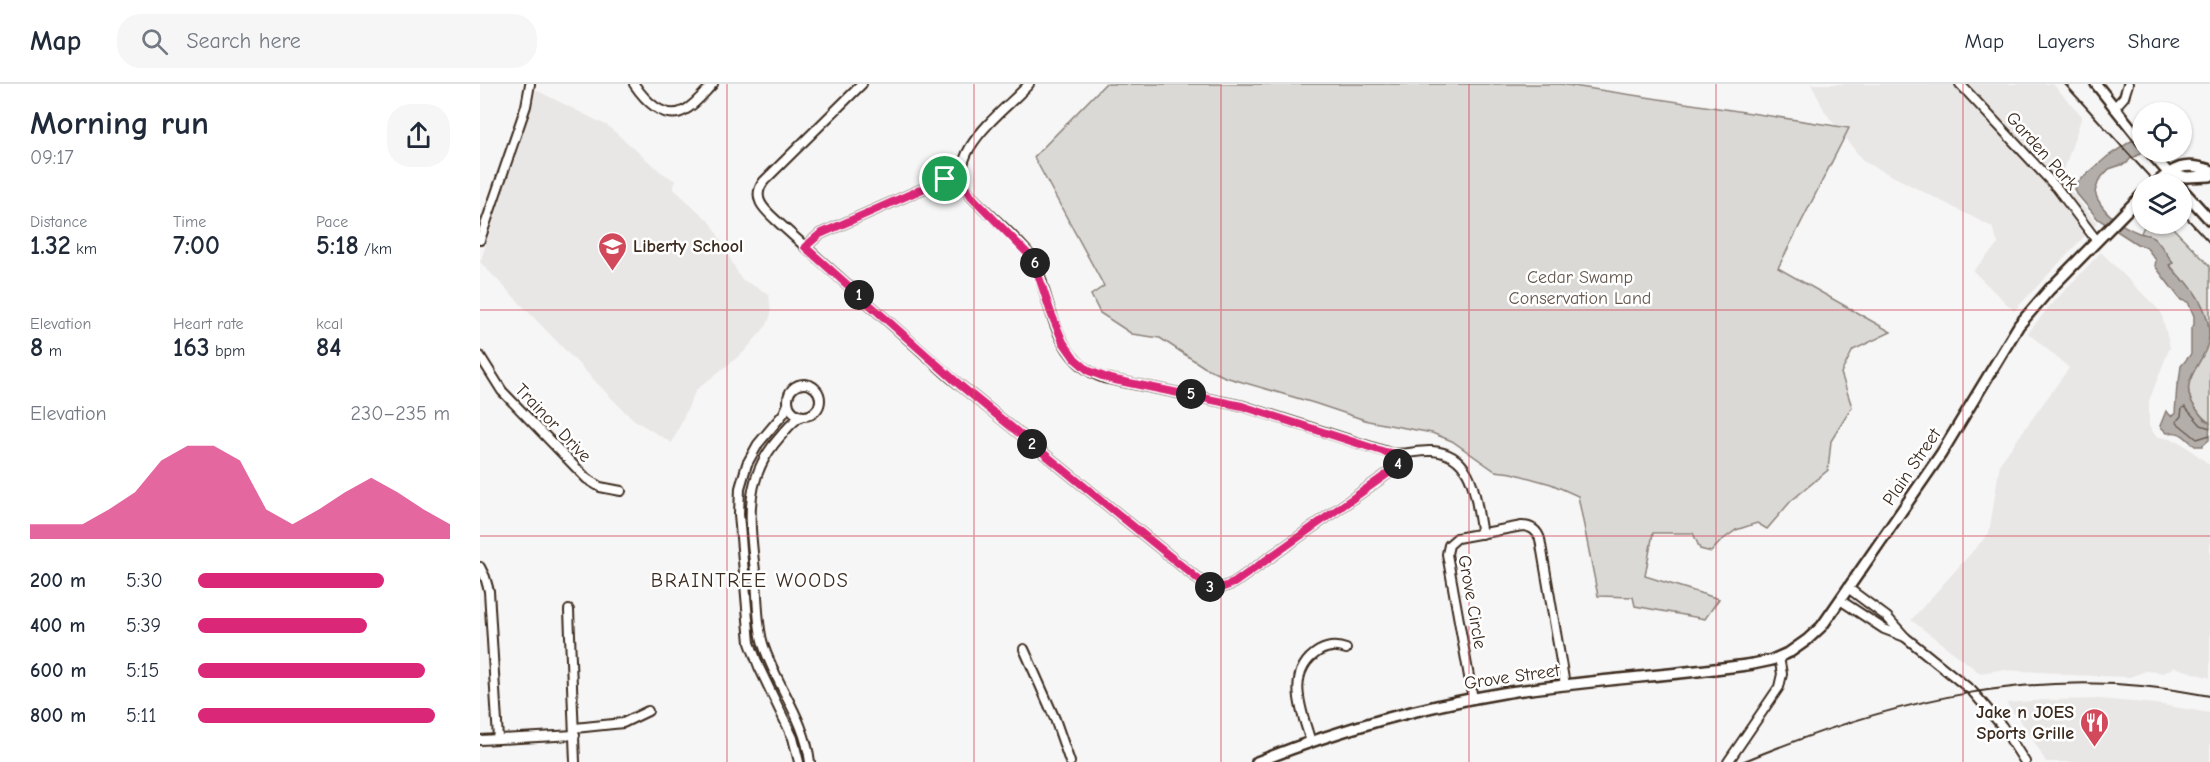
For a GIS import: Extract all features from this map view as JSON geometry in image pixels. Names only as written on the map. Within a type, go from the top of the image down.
[{"type":"main road","points":[[2096,84],[2132,130]]},
{"type":"main road","points":[[2158,162],[2168,174],[2186,165],[2210,170]]},
{"type":"main road","points":[[2192,177],[2210,176]]},
{"type":"main road","points":[[2192,200],[2210,220]]},
{"type":"main road","name":"Plain Street","points":[[1779,657],[1812,636],[1840,600],[1941,454],[2019,325],[2049,290],[2132,206]]},
{"type":"main road","name":"Grove Street","points":[[1257,762],[1311,742],[1408,712],[1565,685],[1747,665],[1779,657]]},
{"type":"street","points":[[480,240],[526,106],[530,84]]},
{"type":"street","points":[[634,84],[642,96],[656,108],[675,113],[688,109],[713,84]]},
{"type":"street","points":[[862,84],[764,181],[758,191],[762,206],[961,386],[1204,584],[1213,589],[1234,583],[1384,477],[1398,464],[1401,455]]},
{"type":"street","points":[[1029,84],[971,145],[963,163],[962,175],[971,196],[1033,259],[1063,342],[1075,359],[1089,371],[1110,379],[1242,406],[1385,452],[1401,455],[1434,451],[1448,454],[1459,461],[1470,476],[1482,534]]},
{"type":"street","name":"Garden Park","points":[[1960,84],[2062,194],[2097,241]]},
{"type":"street","points":[[2114,108],[2124,97],[2128,84]]},
{"type":"street","points":[[805,247],[820,234],[945,179],[962,175]]},
{"type":"street","name":"Trainor Drive","points":[[480,356],[492,379],[507,398],[587,479],[600,487],[621,491]]},
{"type":"street","points":[[799,762],[793,738],[750,643],[739,514],[743,476],[755,449],[782,416],[788,404],[789,394],[796,386],[807,384],[815,388],[819,395],[819,407],[813,414],[802,416],[791,424],[772,446],[756,474],[751,502],[762,640],[804,734],[810,762]]},
{"type":"street","points":[[788,404],[794,413],[802,416]]},
{"type":"street","name":"Grove Circle","points":[[1473,699],[1447,551],[1454,540],[1525,526],[1532,527],[1538,535],[1565,685]]},
{"type":"street","points":[[480,567],[489,591],[498,739]]},
{"type":"street","points":[[743,572],[755,571]]},
{"type":"street","points":[[1848,588],[1887,617],[1905,637],[1963,682],[1992,713],[2025,762]]},
{"type":"street","points":[[1840,600],[1884,629],[1905,637]]},
{"type":"street","points":[[569,610],[575,762]]},
{"type":"street","points":[[1311,742],[1298,698],[1300,675],[1308,660],[1320,650],[1334,646],[1346,649]]},
{"type":"street","points":[[1024,649],[1055,719],[1070,762]]},
{"type":"street","points":[[1728,762],[1779,687],[1782,674],[1779,657]]},
{"type":"street","points":[[771,691],[781,686]]},
{"type":"street","points":[[480,740],[618,725],[648,711]]},
{"type":"shaded area","points":[[1811,84],[2053,84],[2082,116],[2061,179],[2097,223],[2014,311],[1973,271],[1998,244],[1992,227],[1863,161],[1825,112]]},
{"type":"shaded area","name":"Liberty School","points":[[536,90],[608,126],[661,172],[676,181],[673,188],[712,224],[741,279],[769,294],[771,314],[767,325],[744,352],[696,390],[672,443],[637,422],[623,410],[480,262]]},
{"type":"shaded area","points":[[2101,252],[2161,312],[2170,347],[2149,401],[2149,426],[2156,436],[2179,441],[2210,465],[2210,678],[2174,667],[2164,673],[2146,671],[2130,677],[2000,670],[1980,673],[1911,620],[1989,533],[2000,463],[2069,368],[2028,333],[2048,308]]},
{"type":"shaded area","points":[[2100,699],[2156,704],[2210,713],[2210,762],[2046,762],[2026,728],[2006,703]]},
{"type":"green space","name":"Cedar Swamp Conservation Land","points":[[1105,84],[1560,84],[1849,128],[1778,268],[1891,332],[1853,350],[1841,373],[1852,407],[1831,441],[1828,470],[1791,501],[1767,529],[1757,523],[1736,530],[1711,552],[1700,549],[1693,533],[1653,533],[1645,576],[1719,599],[1705,619],[1635,606],[1633,597],[1598,596],[1578,496],[1551,484],[1512,473],[1495,471],[1452,441],[1432,433],[1368,421],[1225,377],[1204,367],[1160,338],[1132,334],[1100,313],[1091,295],[1104,286],[1034,157]]},
{"type":"green space","points":[[2144,234],[2179,234],[2210,266],[2210,423],[2203,418],[2190,399],[2188,388],[2208,340],[2207,319],[2199,301],[2169,264],[2172,263],[2155,238]]},
{"type":"water","points":[[2132,140],[2132,158],[2127,163],[2109,169],[2099,180],[2095,192],[2101,205],[2118,222],[2132,230],[2132,234],[2151,236],[2155,239],[2173,263],[2169,265],[2195,293],[2207,319],[2208,344],[2190,380],[2188,389],[2190,399],[2197,410],[2210,423],[2209,440],[2202,446],[2195,446],[2179,434],[2167,433],[2160,426],[2166,411],[2171,416],[2175,414],[2181,366],[2191,354],[2191,328],[2194,325],[2194,316],[2188,302],[2181,300],[2155,266],[2156,260],[2146,247],[2137,244],[2098,219],[2075,189],[2078,182],[2108,156]]},
{"type":"railway","points":[[2065,84],[2147,174]]},
{"type":"railway","points":[[2192,224],[2210,243]]},
{"type":"railway","points":[[1742,762],[1856,720],[1913,704],[1971,693],[2030,685],[2089,683],[2149,686],[2210,696]]},
{"type":"place","name":"Liberty School","points":[[612,272]]},
{"type":"place","name":"Jake n JOES Sports Grille","points":[[2095,748]]},
{"type":"district","name":"BRAINTREE WOODS","points":[[750,580]]},
{"type":"route","points":[[962,175],[971,196],[1033,259],[1038,268],[1054,323],[1063,342],[1079,364],[1089,371],[1110,379],[1211,398],[1253,409],[1385,452],[1401,455],[1400,461],[1390,472],[1234,583],[1218,589],[1204,584],[961,386],[805,247],[820,234],[945,179],[962,175]]}]
